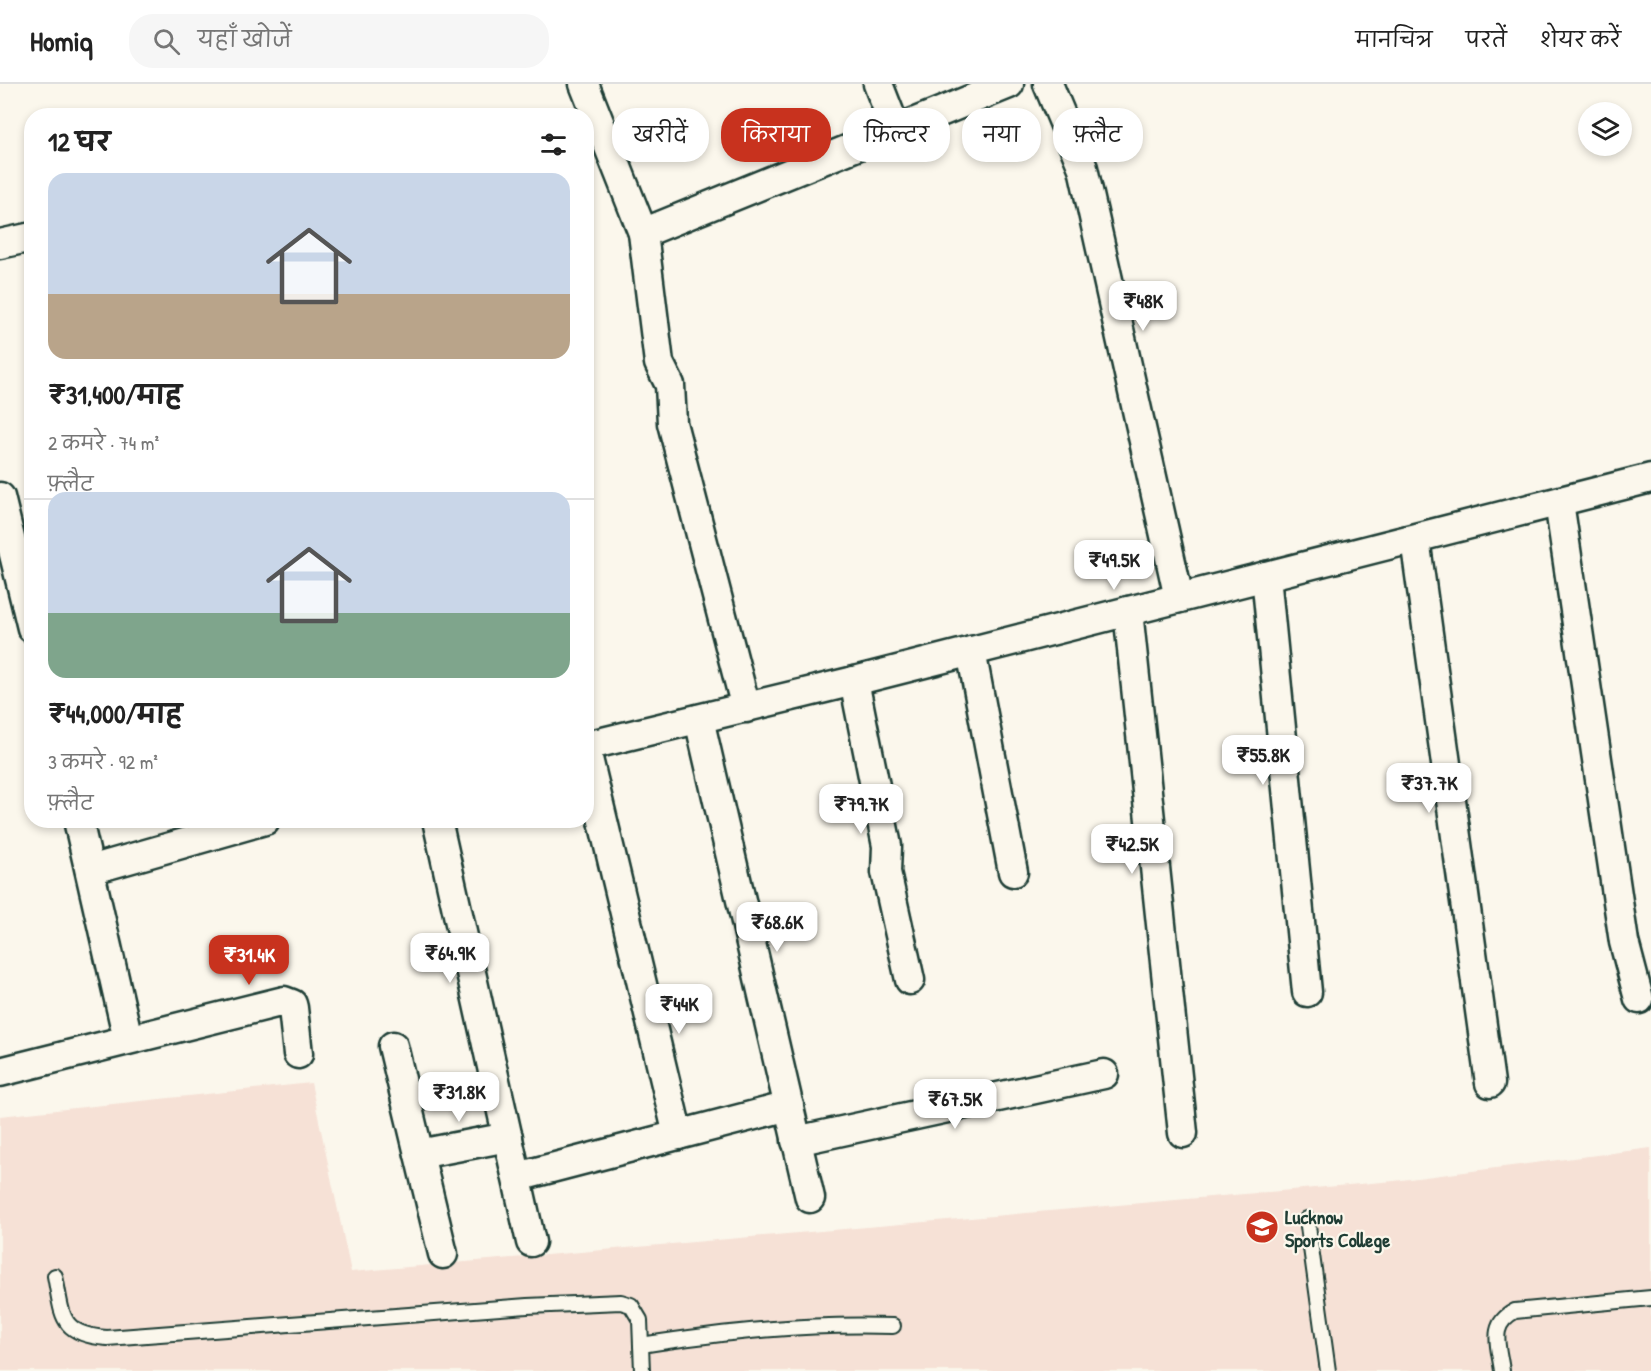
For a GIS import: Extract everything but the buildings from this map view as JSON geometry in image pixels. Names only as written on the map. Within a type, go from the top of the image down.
[{"type":"street","points":[[584,84],[594,108]]},
{"type":"street","points":[[878,84],[887,108]]},
{"type":"street","points":[[950,108],[1009,84]]},
{"type":"street","points":[[1048,84],[1083,168],[1179,598]]},
{"type":"street","points":[[594,109],[643,233],[659,363],[670,385],[672,423],[746,708]]},
{"type":"street","points":[[643,233],[843,152]]},
{"type":"street","points":[[0,244],[24,239]]},
{"type":"street","points":[[594,746],[1651,478]]},
{"type":"street","points":[[0,497],[24,595]]},
{"type":"street","points":[[1559,502],[1624,942],[1639,999]]},
{"type":"street","points":[[1414,539],[1490,1083]]},
{"type":"street","points":[[1266,576],[1307,992]]},
{"type":"street","points":[[1128,611],[1183,1133]]},
{"type":"street","points":[[971,651],[1013,872]]},
{"type":"street","points":[[854,681],[887,846],[886,873],[910,980]]},
{"type":"street","points":[[699,719],[810,1198]]},
{"type":"street","points":[[594,782],[678,1135]]},
{"type":"street","points":[[80,828],[128,1039]]},
{"type":"street","points":[[90,870],[238,828]]},
{"type":"street","points":[[440,828],[531,1242]]},
{"type":"street","points":[[0,1072],[288,1001],[293,1008],[298,1054]]},
{"type":"street","points":[[393,1046],[443,1254]]},
{"type":"street","points":[[796,1141],[1104,1074]]},
{"type":"street","points":[[517,1177],[789,1106]]},
{"type":"street","points":[[419,1155],[508,1137]]},
{"type":"lane","points":[[1307,1219],[1328,1371]]},
{"type":"lane","points":[[55,1276],[63,1318],[70,1327],[88,1337],[120,1337],[527,1306],[613,1302],[631,1305],[640,1320],[642,1371]]},
{"type":"lane","points":[[1502,1371],[1497,1337],[1498,1326],[1504,1317],[1515,1311],[1651,1298]]},
{"type":"lane","points":[[641,1345],[726,1332],[847,1324],[893,1326]]},
{"type":"shaded area","name":"Lucknow Sports College","points":[[311,1083],[351,1272],[1394,1181],[1651,1148],[1651,1371],[0,1371],[0,1116]]},
{"type":"place","name":"Lucknow Sports College","points":[[1262,1227]]}]
